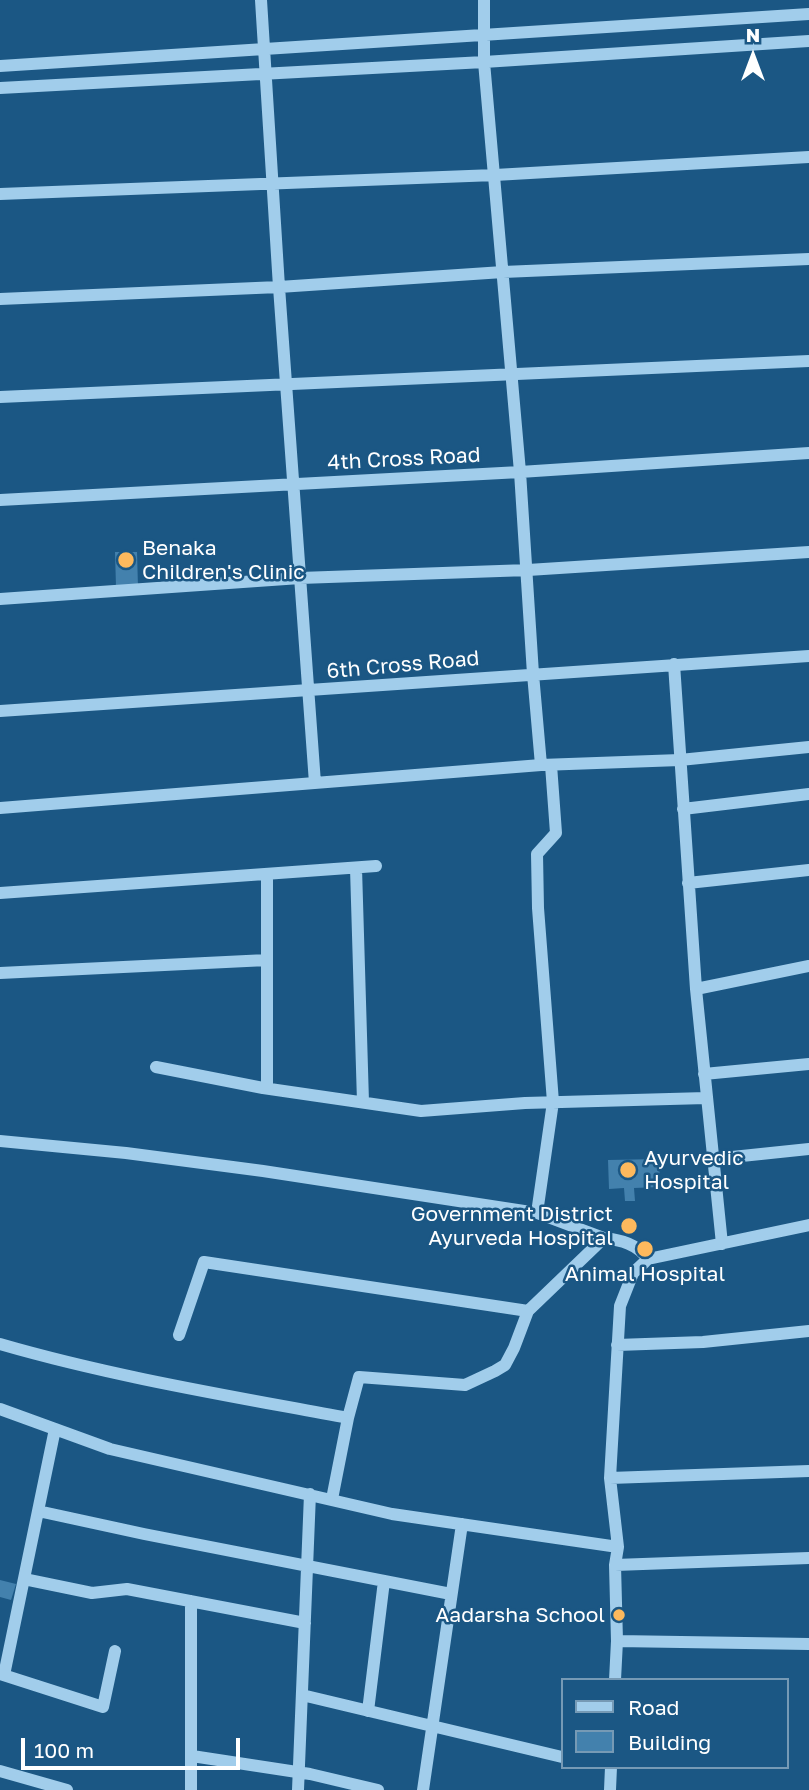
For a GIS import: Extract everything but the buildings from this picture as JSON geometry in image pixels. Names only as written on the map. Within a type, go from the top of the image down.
[{"type":"street","points":[[261,0],[315,783]]},
{"type":"street","points":[[484,0],[484,62],[520,472],[533,674],[556,833],[537,854],[537,908],[553,1102],[537,1213]]},
{"type":"street","points":[[0,66],[809,14]]},
{"type":"street","points":[[0,88],[484,62],[809,41]]},
{"type":"street","points":[[0,194],[495,175],[809,157]]},
{"type":"street","points":[[0,299],[279,287],[503,272],[809,259]]},
{"type":"street","points":[[0,397],[809,361]]},
{"type":"street","name":"4th Cross Road","points":[[0,500],[520,472],[809,453]]},
{"type":"street","points":[[0,599],[300,578],[527,570],[809,552]]},
{"type":"street","name":"6th Cross Road","points":[[0,711],[809,656]]},
{"type":"street","points":[[674,664],[696,989],[722,1244]]},
{"type":"street","points":[[0,807],[546,765],[680,760],[809,747]]},
{"type":"street","points":[[683,809],[809,794]]},
{"type":"street","points":[[0,893],[376,866]]},
{"type":"street","points":[[356,868],[363,1102]]},
{"type":"street","points":[[688,883],[809,870]]},
{"type":"street","points":[[267,874],[267,1088]]},
{"type":"street","points":[[0,974],[267,960]]},
{"type":"street","points":[[696,989],[809,966]]},
{"type":"street","points":[[704,1074],[809,1064]]},
{"type":"street","points":[[156,1067],[267,1088],[421,1111],[553,1102],[706,1098]]},
{"type":"street","points":[[0,1141],[126,1153],[263,1171],[537,1213],[604,1238],[622,1240],[643,1252],[648,1259]]},
{"type":"street","points":[[712,1159],[809,1149]]},
{"type":"street","points":[[615,1678],[615,1565],[618,1547],[610,1478],[620,1306],[633,1273],[648,1259],[809,1225]]},
{"type":"street","points":[[332,1499],[359,1377],[465,1385],[495,1371],[505,1365],[528,1311],[604,1238]]},
{"type":"street","points":[[179,1335],[204,1262],[528,1311]]},
{"type":"street","points":[[617,1345],[702,1342],[809,1331]]},
{"type":"street","points":[[0,1344],[51,1359],[152,1382],[348,1418]]},
{"type":"street","points":[[0,1409],[110,1449],[392,1514],[618,1547]]},
{"type":"street","points":[[55,1429],[2,1674],[103,1707],[115,1651]]},
{"type":"street","points":[[610,1478],[809,1471]]},
{"type":"street","points":[[298,1790],[310,1494]]},
{"type":"street","points":[[38,1511],[452,1594]]},
{"type":"street","points":[[423,1790],[462,1524]]},
{"type":"street","points":[[615,1565],[809,1558]]},
{"type":"street","points":[[24,1579],[92,1593],[127,1589],[305,1623]]},
{"type":"street","points":[[368,1711],[384,1581]]},
{"type":"street","points":[[191,1601],[191,1790]]},
{"type":"street","points":[[617,1641],[809,1644]]},
{"type":"street","points":[[302,1695],[560,1757]]},
{"type":"street","points":[[192,1756],[299,1772],[378,1790]]},
{"type":"street","points":[[609,1769],[610,1790]]},
{"type":"street","points":[[0,1771],[62,1789]]},
{"type":"place","name":"Benaka Children's Clinic","points":[[126,560]]},
{"type":"place","name":"Ayurvedic Hospital","points":[[628,1170]]},
{"type":"place","name":"Government District Ayurveda Hospital","points":[[629,1226]]},
{"type":"place","name":"Animal Hospital","points":[[645,1249]]},
{"type":"place","name":"Aadarsha School","points":[[619,1615]]}]
